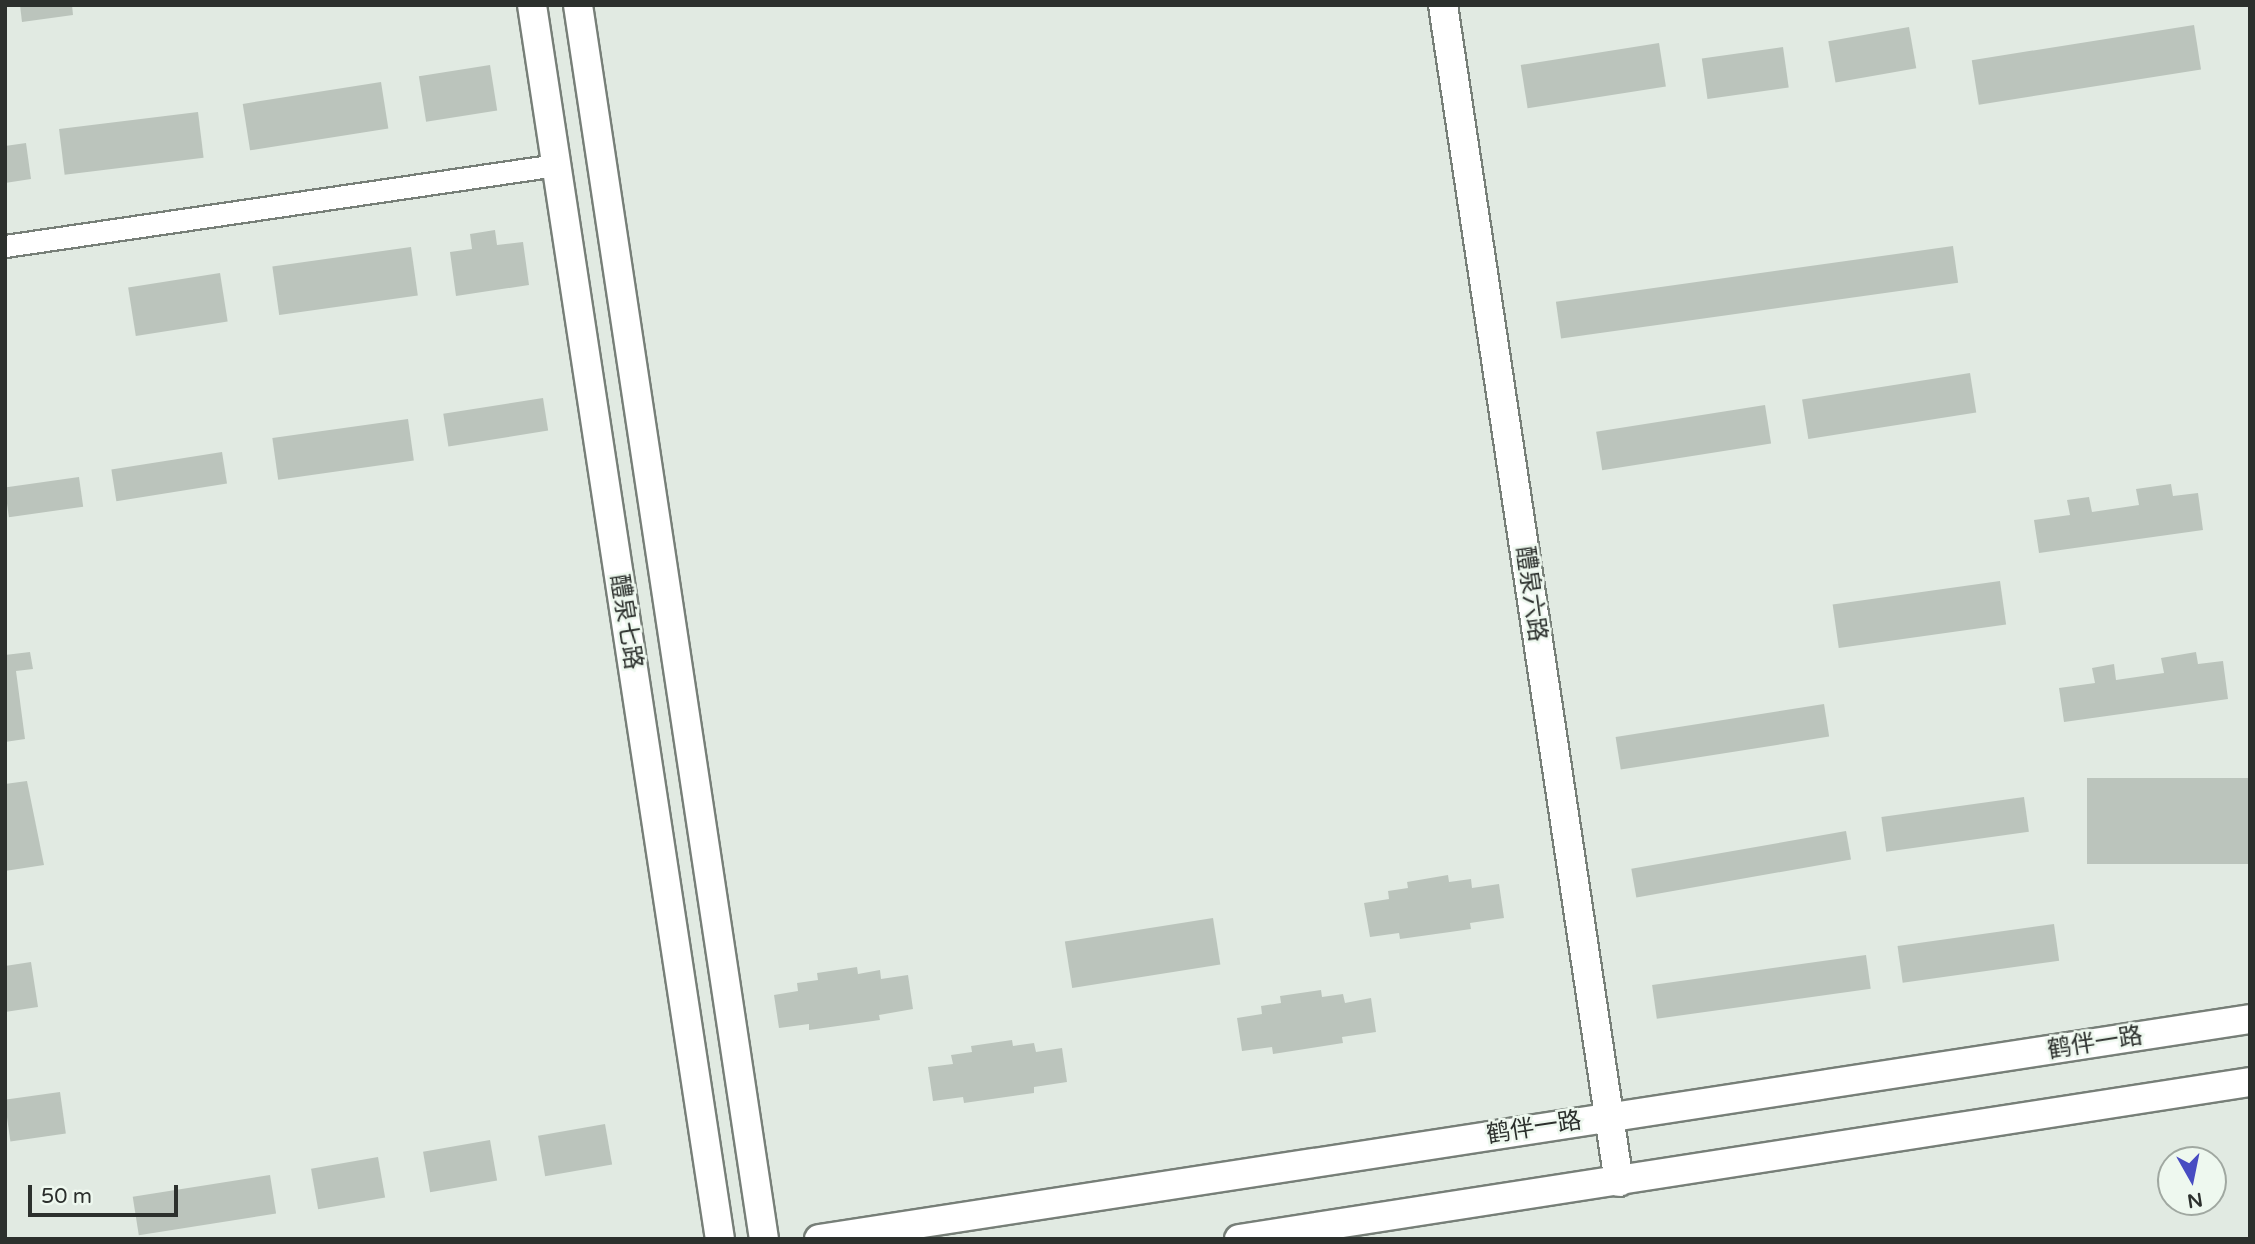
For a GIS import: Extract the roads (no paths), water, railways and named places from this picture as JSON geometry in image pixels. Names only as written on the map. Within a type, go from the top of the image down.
[{"type":"main road","name":"醴泉七路","points":[[532,5],[720,1239]]},
{"type":"main road","points":[[578,5],[764,1239]]},
{"type":"main road","name":"醴泉六路","points":[[1443,5],[1619,1182]]},
{"type":"main road","name":"鹤伴一路","points":[[819,1239],[2250,1019]]},
{"type":"main road","points":[[1239,1239],[2250,1082]]},
{"type":"street","points":[[5,246],[556,164]]}]
